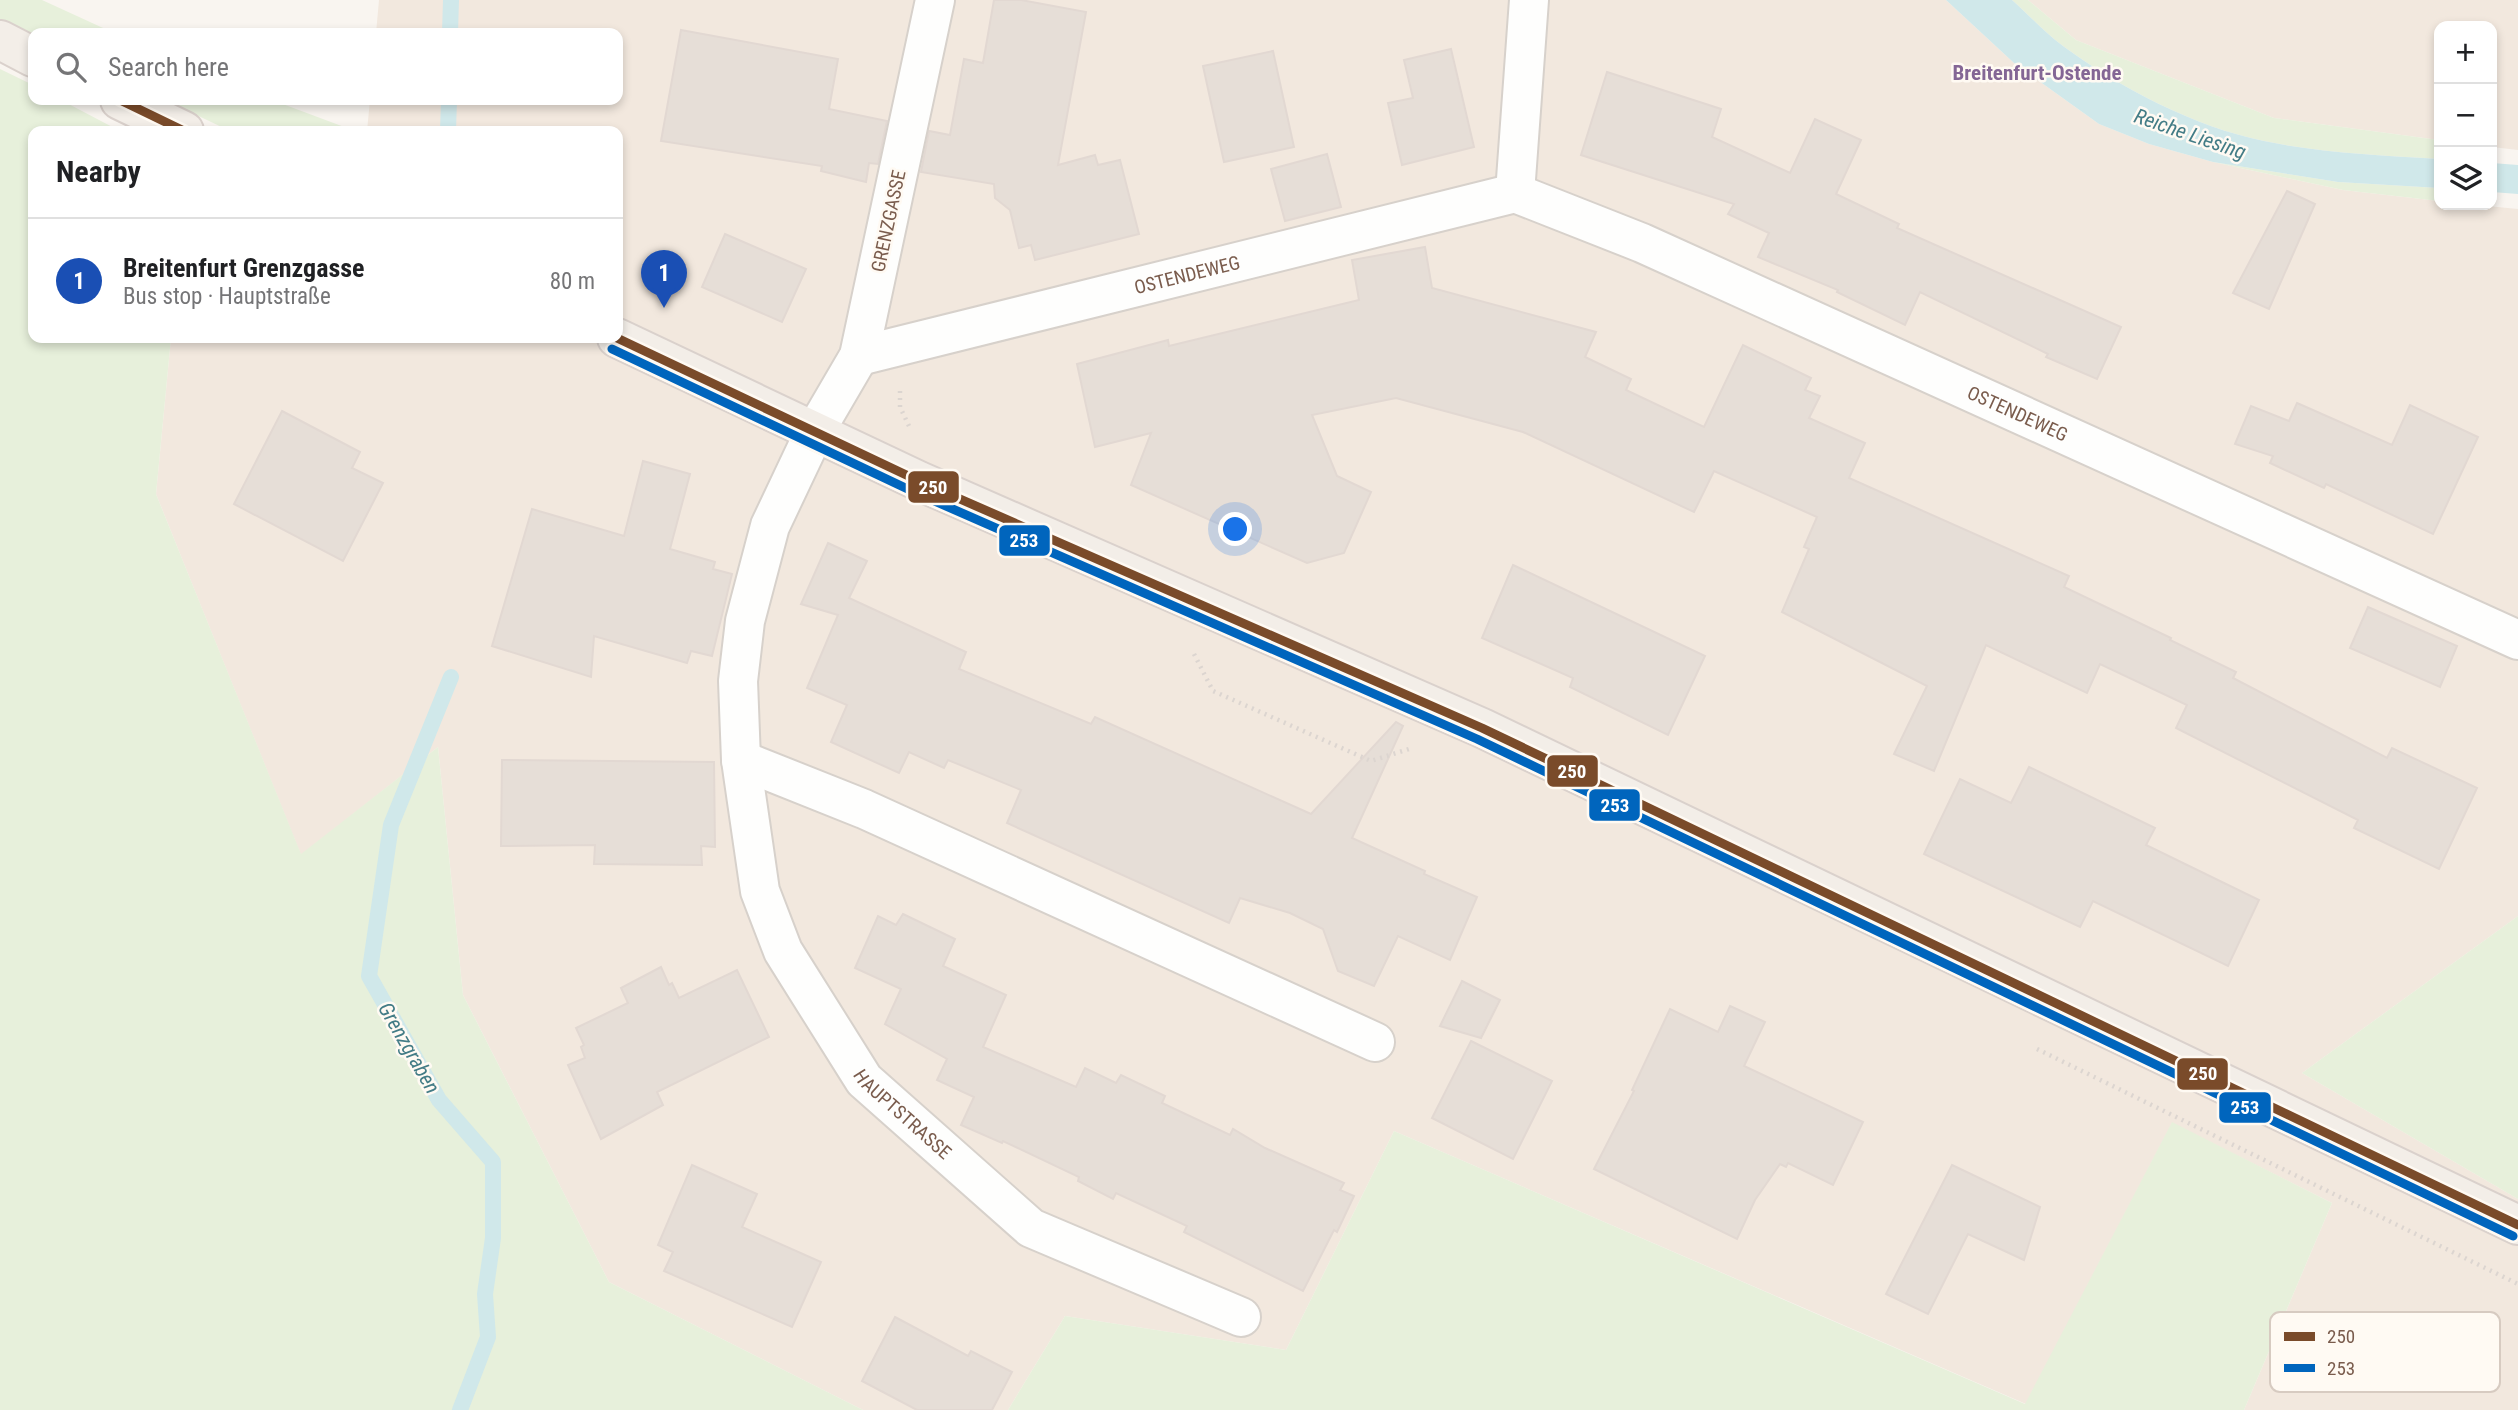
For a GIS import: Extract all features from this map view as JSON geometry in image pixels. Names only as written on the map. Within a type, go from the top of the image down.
[{"type":"main road","points":[[0,40],[28,54]]},
{"type":"main road","points":[[130,105],[174,126]]},
{"type":"main road","points":[[623,341],[814,433],[1482,728],[2518,1225]]},
{"type":"street","name":"GRENZGASSE","points":[[814,433],[859,356],[935,0]]},
{"type":"street","points":[[1515,193],[1529,0]]},
{"type":"street","name":"OSTENDEWEG","points":[[859,356],[1515,193],[1642,243],[2518,640]]},
{"type":"street","name":"HAUPTSTRASSE","points":[[814,433],[770,526],[745,621],[738,681],[741,760],[760,891],[783,951],[864,1080],[1031,1228],[1241,1317]]},
{"type":"street","points":[[741,760],[864,809],[1375,1042]]},
{"type":"path","points":[[859,356],[900,383],[900,407],[911,429]]},
{"type":"path","points":[[1182,648],[1195,654],[1213,691],[1371,761],[1410,747],[1423,753]]},
{"type":"path","points":[[2035,1048],[2518,1284]]},
{"type":"shaded area","points":[[379,0],[1946,0],[2014,63],[2099,124],[2149,144],[2213,162],[2343,190],[2434,200],[2434,210],[2497,210],[2497,207],[2518,209],[2518,916],[2302,1073],[2518,1199],[2518,1410],[2244,1410],[2270,1349],[2270,1392],[2500,1392],[2500,1312],[2286,1312],[2332,1203],[2172,1123],[2026,1404],[1394,1131],[1286,1350],[1065,1316],[1008,1410],[863,1410],[609,1282],[463,995],[438,747],[301,855],[156,494],[171,343],[623,343],[623,126],[367,126],[370,105],[623,105],[623,28],[376,28]]},
{"type":"shaded area","points":[[2028,0],[2518,0],[2518,150],[2497,148],[2497,21],[2434,21],[2434,139],[2274,118],[2076,40]]},
{"type":"green space","points":[[0,0],[42,0],[103,28],[28,28],[28,33],[0,19]]},
{"type":"green space","points":[[2012,0],[2028,0],[2076,40],[2274,118],[2434,139],[2434,159],[2307,148],[2238,135],[2185,116],[2133,91],[2056,41]]},
{"type":"green space","points":[[0,69],[28,83],[28,105],[71,105],[110,126],[28,126],[28,343],[171,343],[156,494],[301,854],[438,747],[463,995],[609,1282],[863,1410],[0,1410]]},
{"type":"green space","points":[[175,105],[285,105],[342,126],[220,126]]},
{"type":"green space","points":[[2213,162],[2338,182],[2434,188],[2434,200],[2343,190]]},
{"type":"green space","points":[[2518,916],[2518,1199],[2302,1073]]},
{"type":"green space","points":[[2172,1122],[2332,1203],[2286,1312],[2270,1312],[2270,1349],[2244,1410],[1008,1410],[1065,1316],[1286,1350],[1394,1131],[2025,1404]]},
{"type":"water","name":"Reiche Liesing","points":[[1946,0],[2012,0],[2056,41],[2109,77],[2185,116],[2238,135],[2307,148],[2434,159],[2434,188],[2338,182],[2213,162],[2149,144],[2099,124],[2014,63]]},
{"type":"water","points":[[2497,163],[2518,165],[2518,194],[2497,192]]},
{"type":"building","points":[[994,0],[1021,0],[1086,12],[1058,165],[1095,155],[1098,165],[1120,160],[1139,234],[1035,260],[1031,245],[1019,248],[1010,210],[995,198],[994,184],[921,172],[929,131],[950,135],[964,59],[983,63]]},
{"type":"building","points":[[681,30],[838,59],[829,109],[887,121],[878,164],[869,163],[866,182],[821,171],[822,166],[661,141]]},
{"type":"building","points":[[1451,49],[1474,147],[1402,165],[1388,103],[1413,98],[1404,60]]},
{"type":"building","points":[[1273,51],[1294,147],[1224,162],[1203,66]]},
{"type":"building","points":[[1607,72],[1721,109],[1712,137],[1790,173],[1815,119],[1861,140],[1836,194],[1899,224],[1897,228],[2121,327],[2097,379],[2046,357],[2048,354],[1920,292],[1905,325],[1837,292],[1838,290],[1758,257],[1769,233],[1728,214],[1734,204],[1581,155]]},
{"type":"building","points":[[1327,154],[1341,207],[1285,221],[1271,169]]},
{"type":"building","points":[[2287,191],[2315,204],[2269,309],[2233,293]]},
{"type":"building","points":[[725,234],[806,269],[782,322],[702,287]]},
{"type":"building","points":[[1425,247],[1432,288],[1596,332],[1585,357],[1631,379],[1626,390],[1704,427],[1743,345],[1811,378],[1805,390],[1820,396],[1809,418],[1865,443],[1849,478],[2069,576],[2064,587],[2236,672],[2233,678],[2387,758],[2392,748],[2477,788],[2439,869],[2354,828],[2358,820],[2176,728],[2187,705],[2100,664],[2087,693],[1986,645],[1934,771],[1894,754],[1927,686],[1782,612],[1809,549],[1804,547],[1817,517],[1714,471],[1694,512],[1523,432],[1396,398],[1312,415],[1337,476],[1371,492],[1344,553],[1307,563],[1131,485],[1151,433],[1095,447],[1077,364],[1168,340],[1169,346],[1359,300],[1352,260]]},
{"type":"building","points":[[2297,403],[2392,445],[2410,405],[2478,437],[2433,534],[2326,484],[2324,488],[2270,463],[2273,456],[2235,444],[2251,406],[2289,421]]},
{"type":"building","points":[[282,411],[360,452],[352,468],[383,483],[343,561],[234,504]]},
{"type":"building","points":[[643,461],[690,474],[670,549],[715,562],[713,569],[732,574],[712,656],[691,651],[687,663],[594,636],[591,677],[492,646],[532,509],[624,536]]},
{"type":"building","points":[[828,543],[867,561],[849,598],[966,652],[959,669],[1091,724],[1095,717],[1311,814],[1396,722],[1403,726],[1352,838],[1477,897],[1450,960],[1398,936],[1374,986],[1338,971],[1323,929],[1290,913],[1240,898],[1229,923],[1007,823],[1021,790],[948,760],[944,768],[909,752],[899,773],[831,742],[847,705],[807,688],[838,615],[801,604]]},
{"type":"building","points":[[1513,565],[1705,656],[1668,735],[1570,687],[1573,678],[1482,638]]},
{"type":"building","points":[[2368,607],[2457,646],[2440,687],[2350,648]]},
{"type":"building","points":[[502,760],[714,762],[715,847],[701,846],[702,865],[594,864],[595,845],[501,846]]},
{"type":"building","points":[[2029,767],[2155,828],[2146,845],[2259,900],[2228,966],[2093,901],[2080,927],[1924,854],[1960,779],[2011,803]]},
{"type":"building","points":[[903,914],[955,939],[943,966],[1006,995],[983,1047],[1076,1087],[1085,1068],[1116,1083],[1121,1075],[1165,1096],[1162,1103],[1230,1135],[1233,1129],[1265,1148],[1344,1183],[1340,1190],[1354,1196],[1303,1291],[1184,1232],[1187,1226],[1116,1193],[1113,1199],[1078,1181],[1079,1177],[1003,1141],[1002,1143],[961,1125],[974,1097],[937,1080],[947,1059],[885,1024],[901,989],[855,968],[878,916],[896,925]]},
{"type":"building","points":[[661,967],[669,985],[672,983],[679,998],[737,970],[769,1037],[657,1092],[663,1105],[601,1139],[568,1065],[585,1058],[581,1047],[584,1045],[576,1028],[628,1003],[621,988]]},
{"type":"building","points":[[1462,981],[1500,1000],[1481,1038],[1440,1026]]},
{"type":"building","points":[[1730,1006],[1765,1022],[1744,1066],[1863,1122],[1833,1185],[1788,1163],[1786,1167],[1780,1164],[1755,1200],[1737,1239],[1594,1169],[1634,1091],[1632,1090],[1670,1009],[1718,1032]]},
{"type":"building","points":[[1471,1041],[1552,1081],[1513,1159],[1432,1118]]},
{"type":"building","points":[[692,1165],[757,1194],[742,1227],[821,1262],[792,1327],[664,1271],[673,1252],[658,1245]]},
{"type":"building","points":[[1952,1165],[2040,1207],[2024,1260],[1968,1234],[1928,1314],[1886,1294]]},
{"type":"building","points":[[895,1317],[968,1356],[971,1351],[1012,1372],[992,1410],[917,1410],[862,1381]]},
{"type":"waterway","name":"Grenzgraben","points":[[450,28],[451,0]]},
{"type":"waterway","name":"Grenzgraben","points":[[448,126],[449,105]]},
{"type":"waterway","name":"Grenzgraben","points":[[451,677],[391,825],[369,976],[439,1100],[493,1162],[493,1238],[485,1294],[488,1337],[460,1410]]},
{"type":"transit line","name":"250","points":[[130,105],[174,126]]},
{"type":"transit line","name":"250","points":[[623,341],[919,481],[1482,728],[2518,1225]]},
{"type":"transit line","name":"253","points":[[612,349],[914,492],[1477,739],[2513,1236]]},
{"type":"place","name":"Breitenfurt Grenzgasse","points":[[664,308]]},
{"type":"district","name":"Breitenfurt-Ostende","points":[[2037,73]]}]
